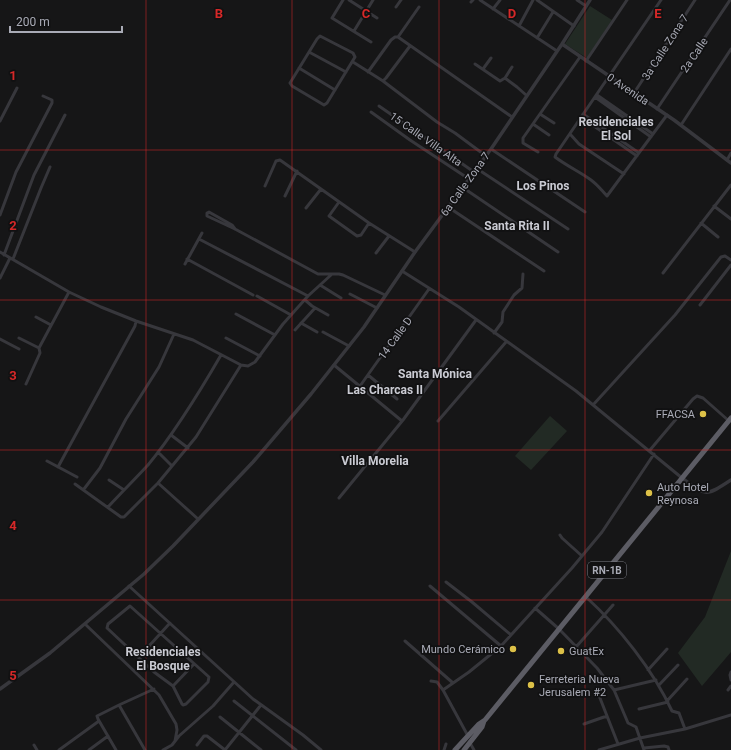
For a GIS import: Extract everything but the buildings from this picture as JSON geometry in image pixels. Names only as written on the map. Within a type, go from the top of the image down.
[{"type":"highway","name":"RN-1B","points":[[464,750],[479,724],[484,721],[730,419]]},
{"type":"highway","name":"RN-1B","points":[[455,750],[469,739]]},
{"type":"street","points":[[343,0],[332,18],[371,42]]},
{"type":"street","points":[[348,0],[377,18]]},
{"type":"street","points":[[354,31],[373,0]]},
{"type":"street","points":[[396,7],[401,0]]},
{"type":"street","points":[[480,0],[557,52]]},
{"type":"street","points":[[494,9],[500,0]]},
{"type":"street","points":[[519,26],[533,0]]},
{"type":"street","points":[[537,0],[574,26]]},
{"type":"street","points":[[577,0],[586,6]]},
{"type":"street","name":"6a Calle Zona 7","points":[[0,689],[50,653],[158,561],[241,476],[334,365],[377,308],[415,252],[491,149],[526,95],[557,52],[590,0]]},
{"type":"street","points":[[586,61],[627,0]]},
{"type":"street","points":[[661,0],[555,156],[600,186],[607,196],[667,115]]},
{"type":"street","name":"3a Calle Zona 7","points":[[634,93],[696,0]]},
{"type":"street","name":"2a Calle","points":[[657,109],[730,0]]},
{"type":"street","points":[[398,37],[419,7]]},
{"type":"street","points":[[537,38],[553,12]]},
{"type":"street","points":[[368,72],[392,38],[395,36],[512,117]]},
{"type":"street","points":[[318,37],[321,37],[354,54],[355,57],[324,105],[291,85],[290,82],[309,52],[318,37]]},
{"type":"street","name":"0 Avenida","points":[[562,44],[667,115],[731,163]]},
{"type":"street","points":[[383,81],[410,46]]},
{"type":"street","points":[[681,125],[731,49]]},
{"type":"street","points":[[309,52],[346,72]]},
{"type":"street","points":[[538,152],[523,141],[533,124],[580,57]]},
{"type":"street","points":[[483,69],[491,58]]},
{"type":"street","points":[[353,62],[383,81],[486,156]]},
{"type":"street","points":[[475,64],[499,81],[502,81],[512,67]]},
{"type":"street","points":[[299,68],[335,90]]},
{"type":"street","points":[[504,78],[518,87],[526,95]]},
{"type":"street","points":[[0,121],[17,88]]},
{"type":"street","points":[[0,215],[16,172],[52,103],[52,100],[43,96]]},
{"type":"street","points":[[596,96],[652,136]]},
{"type":"street","name":"15 Calle Villa Alta","points":[[379,106],[408,127],[568,229]]},
{"type":"street","points":[[371,112],[469,179]]},
{"type":"street","points":[[540,114],[554,123]]},
{"type":"street","points":[[4,254],[34,175],[65,115]]},
{"type":"street","points":[[582,116],[638,155]]},
{"type":"street","points":[[533,124],[550,135]]},
{"type":"street","points":[[570,134],[579,144],[624,174]]},
{"type":"street","points":[[491,149],[585,212]]},
{"type":"street","points":[[727,160],[731,153]]},
{"type":"street","points":[[265,186],[278,159],[283,161],[388,236],[415,252]]},
{"type":"street","points":[[0,278],[12,258],[50,167]]},
{"type":"street","points":[[285,196],[297,171]]},
{"type":"street","points":[[663,273],[731,185]]},
{"type":"street","points":[[462,188],[558,252]]},
{"type":"street","points":[[306,208],[322,189]]},
{"type":"street","points":[[339,202],[329,216],[357,236],[361,235],[370,223]]},
{"type":"street","points":[[714,206],[731,219]]},
{"type":"street","points":[[448,207],[544,271]]},
{"type":"street","points":[[235,229],[232,225],[209,212],[207,213],[207,216],[235,229],[318,274],[343,275],[385,295]]},
{"type":"street","points":[[701,223],[718,237]]},
{"type":"street","points":[[185,264],[202,232]]},
{"type":"street","points":[[376,253],[388,236]]},
{"type":"street","points":[[199,239],[308,296]]},
{"type":"street","points":[[0,252],[69,292],[136,321],[200,343],[221,355],[246,366],[251,365],[260,356],[291,315],[308,296],[331,275]]},
{"type":"street","points":[[593,405],[675,315],[721,256],[725,256],[731,260]]},
{"type":"street","points":[[188,260],[253,295]]},
{"type":"street","points":[[700,304],[731,264]]},
{"type":"street","points":[[402,271],[476,320],[560,379],[698,490],[707,493],[711,492],[731,480]]},
{"type":"street","points":[[494,333],[502,322],[503,312],[514,295],[522,288],[523,274]]},
{"type":"street","points":[[320,285],[341,298]]},
{"type":"street","name":"14 Calle D","points":[[360,386],[430,289]]},
{"type":"street","points":[[26,384],[40,353],[39,348],[69,292]]},
{"type":"street","points":[[350,294],[377,308]]},
{"type":"street","points":[[257,296],[291,315]]},
{"type":"street","points":[[305,300],[315,308],[328,315]]},
{"type":"street","points":[[295,330],[315,308]]},
{"type":"street","points":[[236,314],[275,335]]},
{"type":"street","points":[[36,317],[51,325]]},
{"type":"street","points":[[339,498],[402,421],[476,320]]},
{"type":"street","points":[[58,467],[136,321]]},
{"type":"street","points":[[301,323],[317,332]]},
{"type":"street","points":[[323,332],[349,346]]},
{"type":"street","points":[[84,489],[100,468],[126,419],[155,375],[174,334]]},
{"type":"street","points":[[19,338],[39,348]]},
{"type":"street","points":[[226,338],[260,356]]},
{"type":"street","points":[[0,339],[19,349]]},
{"type":"street","points":[[438,421],[506,342]]},
{"type":"street","points":[[108,507],[158,452],[171,435],[221,355]]},
{"type":"street","points":[[75,484],[84,489],[121,518],[124,517],[158,483],[188,448],[202,429],[241,365]]},
{"type":"street","points":[[334,365],[402,421]]},
{"type":"street","points":[[368,375],[397,399]]},
{"type":"street","points":[[650,450],[697,396],[703,398],[730,419]]},
{"type":"street","points":[[171,435],[188,448]]},
{"type":"street","points":[[158,452],[172,466]]},
{"type":"street","points":[[443,690],[469,672],[501,646],[582,556],[602,532],[654,454]]},
{"type":"street","points":[[47,461],[77,477]]},
{"type":"street","points":[[109,480],[124,490]]},
{"type":"street","points":[[158,483],[198,519]]},
{"type":"street","points":[[560,535],[582,556]]},
{"type":"street","points":[[446,582],[511,635]]},
{"type":"street","points":[[129,586],[234,682],[261,705],[321,750]]},
{"type":"street","points":[[430,586],[501,646]]},
{"type":"street","points":[[586,597],[605,614],[656,680],[672,711],[679,712],[685,729]]},
{"type":"street","points":[[576,647],[613,605]]},
{"type":"street","points":[[130,606],[161,633],[208,676],[209,679],[184,705],[182,704],[173,686],[154,672],[107,628],[108,624],[130,606]]},
{"type":"street","points":[[535,608],[559,629],[597,668],[614,690],[627,723],[636,727],[644,749],[664,746],[668,747],[669,750]]},
{"type":"street","points":[[139,657],[170,623]]},
{"type":"street","points":[[85,624],[159,695],[176,724],[177,730],[172,745],[163,750]]},
{"type":"street","points":[[405,641],[453,683]]},
{"type":"street","points":[[648,670],[667,649]]},
{"type":"street","points":[[173,686],[194,664]]},
{"type":"street","points":[[659,685],[678,664]]},
{"type":"street","points":[[731,672],[731,680]]},
{"type":"street","points":[[614,690],[656,680]]},
{"type":"street","points":[[639,709],[667,702],[687,680]]},
{"type":"street","points":[[431,681],[437,682],[443,690],[474,750]]},
{"type":"street","points":[[174,741],[213,706],[234,682]]},
{"type":"street","points":[[728,690],[731,686]]},
{"type":"street","points":[[116,750],[97,717],[98,714],[154,689]]},
{"type":"street","points":[[598,693],[618,744]]},
{"type":"street","points":[[234,701],[296,750]]},
{"type":"street","points":[[119,705],[145,750]]},
{"type":"street","points":[[197,745],[204,736],[207,736],[225,750],[261,705]]},
{"type":"street","points":[[599,750],[640,738],[685,729],[731,715]]},
{"type":"street","points":[[220,717],[261,750]]},
{"type":"street","points":[[584,724],[607,717]]},
{"type":"street","points":[[59,750],[99,721]]},
{"type":"street","points":[[89,750],[108,736]]},
{"type":"street","points":[[444,750],[446,744]]},
{"type":"street","points":[[34,745],[37,750]]},
{"type":"street","points":[[172,745],[175,750]]},
{"type":"shaded area","points":[[590,6],[612,20],[587,58],[565,44]]},
{"type":"shaded area","points":[[550,416],[567,431],[531,470],[515,456]]},
{"type":"shaded area","points":[[731,551],[731,652],[702,686],[678,653],[705,617]]},
{"type":"place","name":"FFACSA","points":[[703,414]]},
{"type":"place","name":"Auto Hotel Reynosa","points":[[649,493]]},
{"type":"place","name":"Mundo Cerámico","points":[[513,649]]},
{"type":"place","name":"GuatEx","points":[[561,651]]},
{"type":"place","name":"Ferreteria Nueva Jerusalem #2","points":[[531,685]]},
{"type":"district","name":"Residenciales El Sol","points":[[616,129]]},
{"type":"district","name":"Los Pinos","points":[[543,186]]},
{"type":"district","name":"Santa Rita II","points":[[517,226]]},
{"type":"district","name":"Santa Mónica","points":[[435,374]]},
{"type":"district","name":"Las Charcas II","points":[[385,390]]},
{"type":"district","name":"Villa Morelia","points":[[375,461]]},
{"type":"district","name":"Residenciales El Bosque","points":[[163,659]]}]
